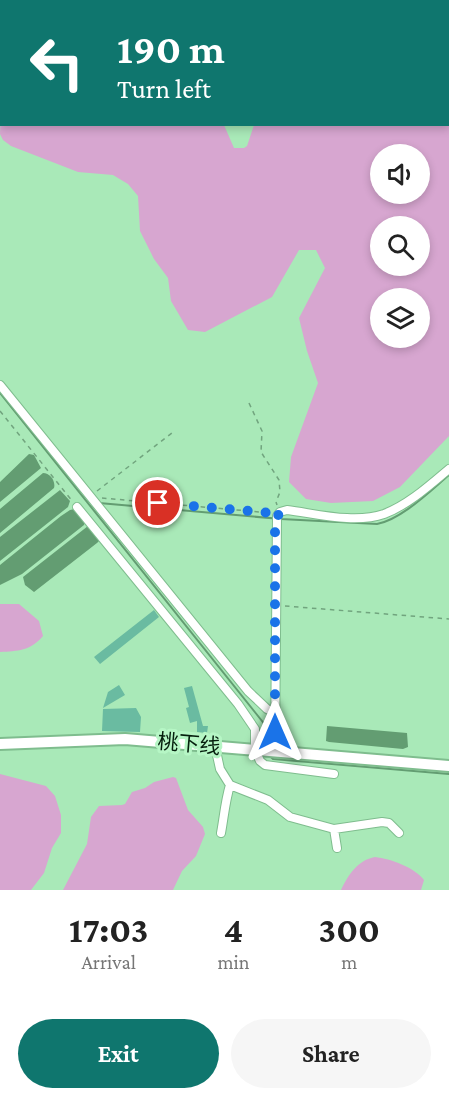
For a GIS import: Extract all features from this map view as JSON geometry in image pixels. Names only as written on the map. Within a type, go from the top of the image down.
[{"type":"main road","name":"桃下线","points":[[0,744],[125,739],[449,766]]},
{"type":"street","points":[[0,385],[248,692],[267,709],[275,712]]},
{"type":"street","points":[[275,751],[275,521],[280,512],[287,510],[358,518],[385,513],[407,502],[449,469]]},
{"type":"street","points":[[77,507],[238,704],[255,729],[255,750],[260,761],[265,765],[334,774]]},
{"type":"street","points":[[215,746],[220,769],[230,785],[268,800],[290,817],[334,829],[382,822],[390,823],[399,833]]},
{"type":"street","points":[[221,833],[225,814],[224,806],[230,785]]},
{"type":"street","points":[[334,829],[337,848]]},
{"type":"path","points":[[89,497],[280,512],[276,502],[280,492],[279,480],[261,452],[262,431],[249,403]]},
{"type":"path","points":[[0,411],[77,507]]},
{"type":"path","points":[[89,497],[172,433]]},
{"type":"path","points":[[275,606],[449,619]]},
{"type":"shaded area","points":[[0,126],[224,126],[234,148],[247,146],[254,126],[449,126],[449,436],[400,487],[373,501],[331,503],[306,499],[289,482],[291,457],[318,383],[299,318],[325,268],[316,250],[299,250],[272,297],[205,332],[188,330],[171,301],[168,278],[154,259],[140,231],[138,196],[128,184],[113,175],[78,172],[11,146],[3,140],[0,134]]},
{"type":"shaded area","points":[[29,454],[34,455],[41,468],[0,502],[0,482]]},
{"type":"shaded area","points":[[43,473],[52,478],[54,488],[0,533],[0,509]]},
{"type":"shaded area","points":[[60,490],[70,501],[68,507],[0,561],[0,537]]},
{"type":"shaded area","points":[[75,509],[85,522],[84,525],[22,574],[0,585],[0,565],[61,516]]},
{"type":"shaded area","points":[[88,526],[100,540],[97,543],[34,592],[25,585],[23,577]]},
{"type":"shaded area","points":[[0,604],[19,604],[39,621],[43,636],[28,647],[0,652]]},
{"type":"shaded area","points":[[327,726],[407,733],[408,747],[403,749],[329,742],[326,741]]},
{"type":"shaded area","points":[[0,774],[46,786],[55,796],[61,815],[61,833],[52,848],[44,873],[31,890],[0,890]]},
{"type":"shaded area","points":[[176,778],[188,810],[203,827],[205,834],[196,856],[182,871],[173,890],[63,890],[87,844],[91,817],[99,806],[125,804],[132,792],[154,782]]},
{"type":"shaded area","points":[[375,857],[395,862],[420,875],[424,880],[421,890],[341,890],[354,869],[364,861]]},
{"type":"building","points":[[154,610],[159,617],[100,664],[94,657]]},
{"type":"building","points":[[119,685],[125,695],[103,708],[108,692]]},
{"type":"building","points":[[192,686],[203,726],[208,726],[207,733],[197,732],[197,721],[190,723],[184,688]]},
{"type":"building","points":[[136,708],[141,717],[140,732],[102,731],[103,709]]},
{"type":"waterway","points":[[0,393],[266,726],[268,746]]},
{"type":"waterway","points":[[99,503],[281,519],[377,524],[406,511],[449,475]]},
{"type":"waterway","points":[[269,755],[273,759],[449,774]]},
{"type":"route","points":[[158,503],[280,512],[275,521],[275,732]]}]
